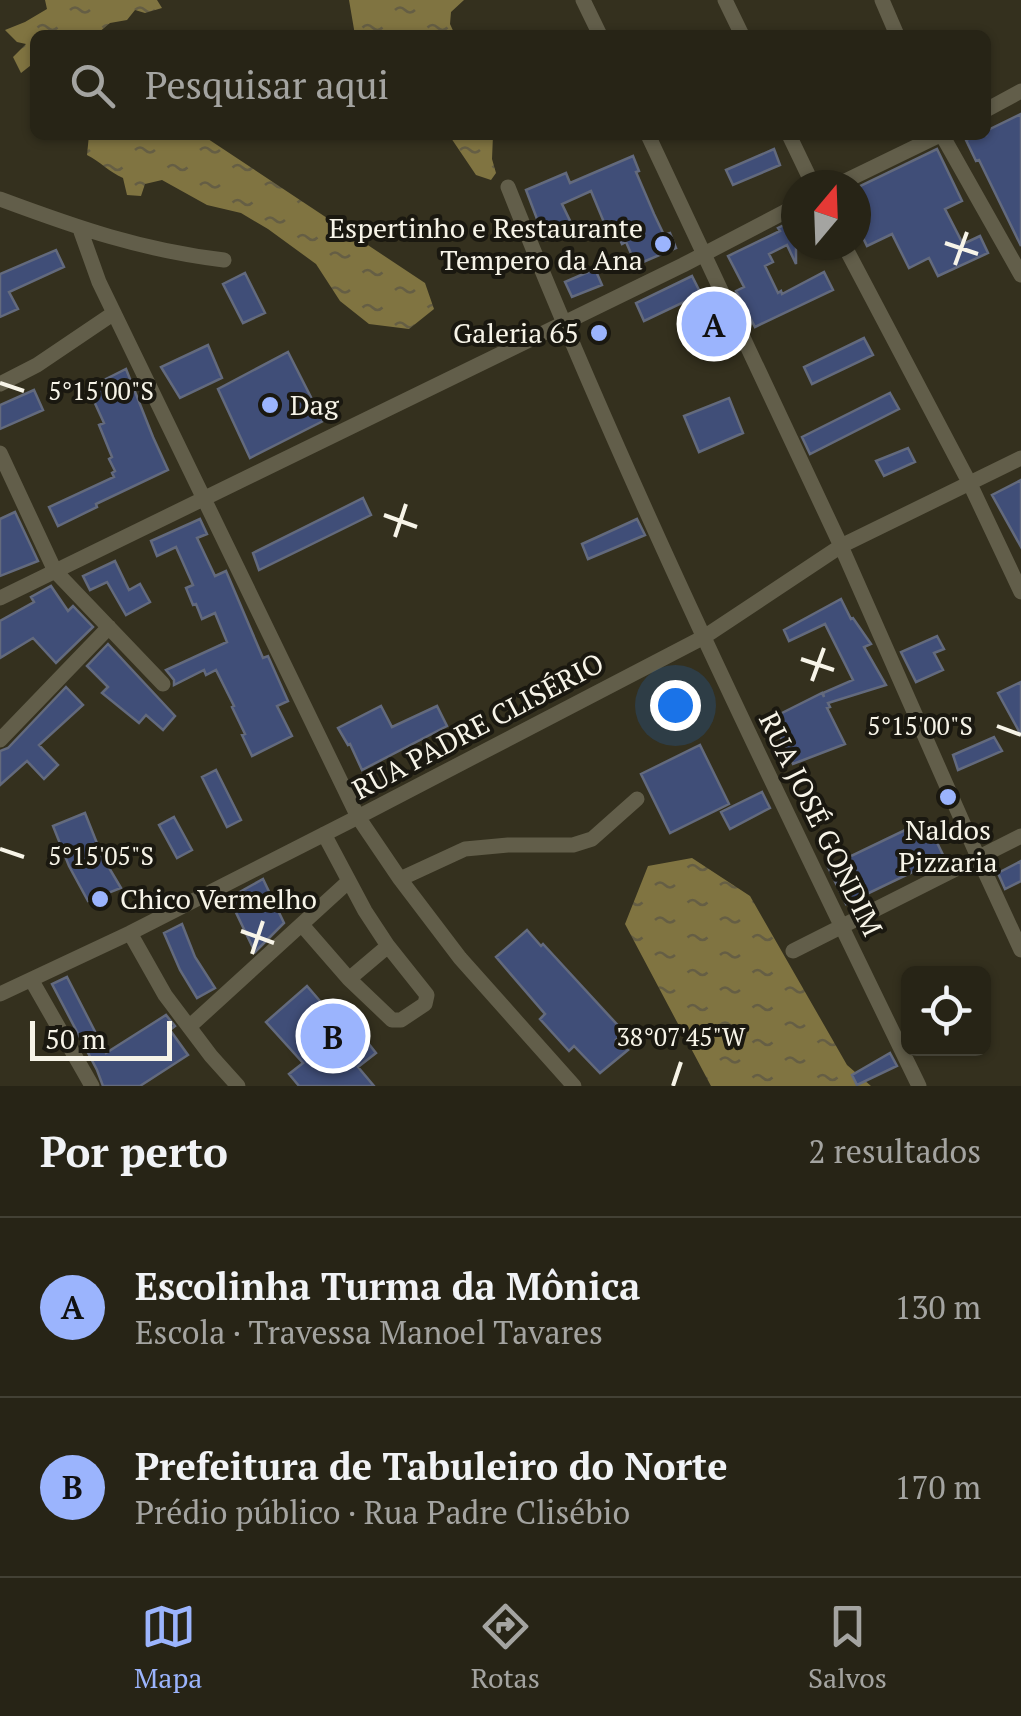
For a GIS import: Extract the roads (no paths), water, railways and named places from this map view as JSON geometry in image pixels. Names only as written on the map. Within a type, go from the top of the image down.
[{"type":"street","points":[[583,0],[598,30]]},
{"type":"street","points":[[726,0],[740,30]]},
{"type":"street","points":[[882,0],[896,30]]},
{"type":"street","points":[[991,107],[1021,91]]},
{"type":"street","points":[[650,140],[841,546],[1021,950]]},
{"type":"street","points":[[792,140],[806,170]]},
{"type":"street","points":[[868,170],[931,140]]},
{"type":"street","points":[[944,140],[1021,275]]},
{"type":"street","name":"RUA JOSÉ GONDIM","points":[[508,187],[563,324],[704,637],[919,1086]]},
{"type":"street","points":[[0,199],[80,229],[175,254],[224,260]]},
{"type":"street","points":[[0,598],[781,214]]},
{"type":"street","points":[[80,229],[114,313],[358,818],[460,958],[574,1086]]},
{"type":"street","points":[[852,260],[970,484],[1021,592]]},
{"type":"street","points":[[0,384],[37,365],[114,313]]},
{"type":"street","points":[[0,452],[55,572],[163,684]]},
{"type":"street","name":"RUA PADRE CLISÉRIO","points":[[0,994],[130,934],[704,637],[841,546],[1021,458]]},
{"type":"street","points":[[0,740],[110,628]]},
{"type":"street","points":[[400,879],[465,850],[508,845],[573,845],[592,839],[637,799]]},
{"type":"street","points":[[302,925],[349,980],[392,1020],[401,1020],[425,1004],[427,995],[388,946],[324,834]]},
{"type":"street","points":[[793,951],[1021,836]]},
{"type":"street","points":[[188,1027],[349,881]]},
{"type":"street","points":[[130,934],[188,1027],[238,1086]]},
{"type":"street","points":[[349,980],[388,946]]},
{"type":"street","points":[[32,980],[92,1086]]},
{"type":"water","points":[[45,0],[157,0],[162,8],[145,13],[135,10],[127,20],[110,23],[102,30],[30,30],[30,66],[21,73],[13,57],[26,44],[17,42],[5,30],[47,9]]},
{"type":"water","points":[[349,0],[464,0],[451,12],[453,30],[354,30]]},
{"type":"water","points":[[88,140],[210,140],[425,283],[434,309],[409,329],[369,324],[340,301],[316,264],[268,229],[241,213],[207,205],[162,180],[145,184],[141,196],[127,195],[123,178],[87,155]]},
{"type":"water","points":[[452,140],[493,140],[496,173],[491,180],[476,175]]},
{"type":"water","points":[[692,858],[750,896],[847,1065],[871,1086],[711,1086],[625,924],[648,866]]},
{"type":"place","name":"Espertinho e Restaurante Tempero da Ana","points":[[663,244]]},
{"type":"place","name":"Escolinha Turma da Mônica","points":[[714,324]]},
{"type":"place","name":"Galeria 65","points":[[599,333]]},
{"type":"place","name":"Dag","points":[[270,405]]},
{"type":"place","name":"Naldos Pizzaria","points":[[948,797]]},
{"type":"place","name":"Chico Vermelho","points":[[100,899]]},
{"type":"place","name":"Prefeitura de Tabuleiro do Norte","points":[[333,1036]]}]
